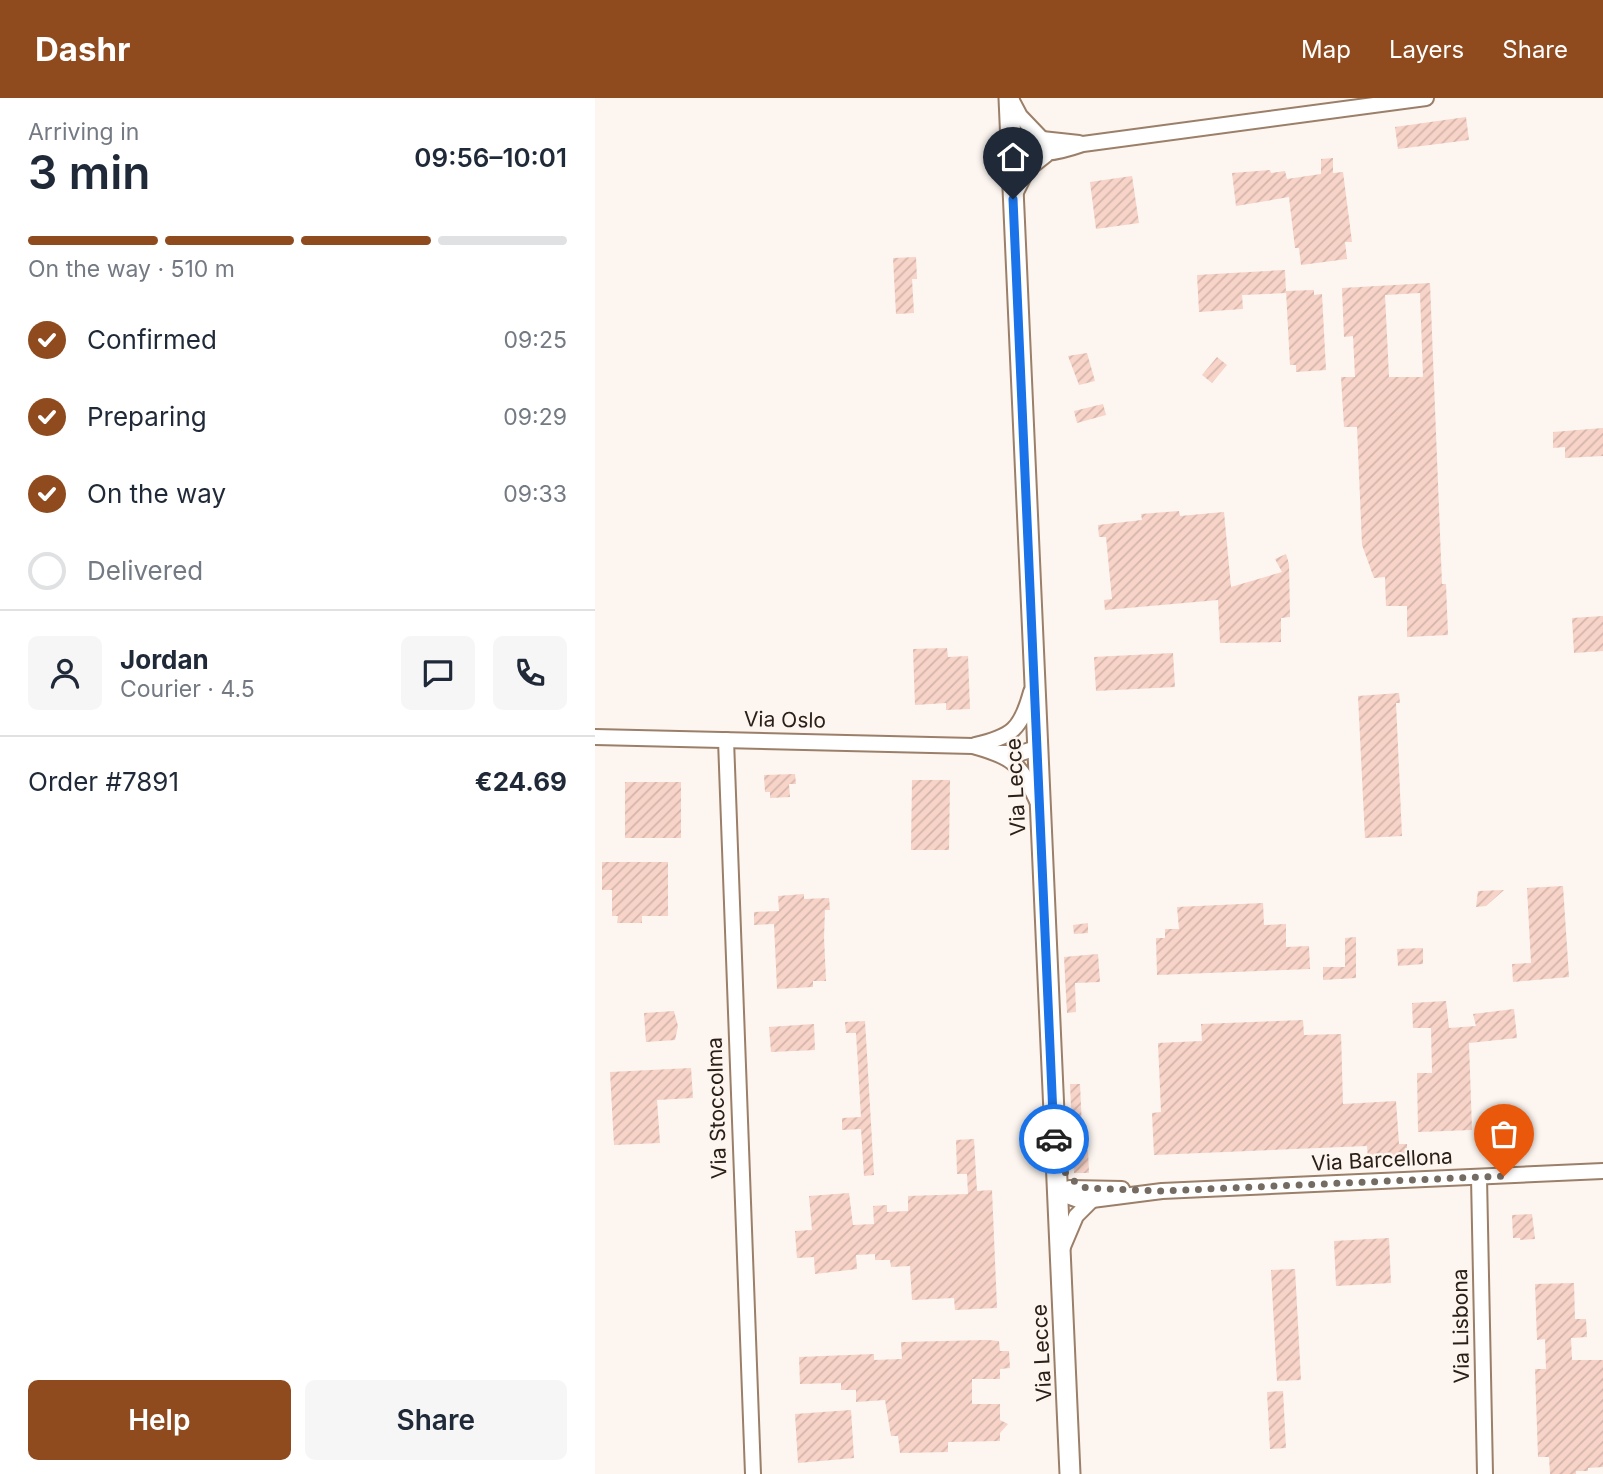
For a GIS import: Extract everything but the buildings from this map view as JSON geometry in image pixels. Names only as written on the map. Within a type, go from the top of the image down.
[{"type":"main road","name":"Via Lecce","points":[[1010,98],[1036,748],[1070,1474]]},
{"type":"street","points":[[1010,98],[1020,116],[1042,139]]},
{"type":"street","points":[[1013,199],[1027,170],[1046,155],[1083,144],[1426,98]]},
{"type":"street","points":[[1011,145],[1042,139],[1083,144]]},
{"type":"street","points":[[1011,145],[1024,151],[1046,155]]},
{"type":"street","points":[[1034,677],[1025,715],[1000,746],[1028,780],[1039,805]]},
{"type":"street","name":"Via Oslo","points":[[595,737],[1000,746],[1021,753],[1036,748]]},
{"type":"street","name":"Via Stoccolma","points":[[726,740],[753,1474]]},
{"type":"street","points":[[1055,1162],[1089,1194],[1076,1216],[1060,1254]]},
{"type":"street","name":"Via Barcellona","points":[[1056,1192],[1078,1200],[1089,1194],[1603,1171]]},
{"type":"street","name":"Via Lisbona","points":[[1479,1177],[1485,1474]]},
{"type":"way so far","points":[[1054,1139],[1055,1162],[1076,1183],[1086,1188],[1162,1191],[1504,1176]]},
{"type":"route","points":[[1013,199],[1054,1139]]}]
